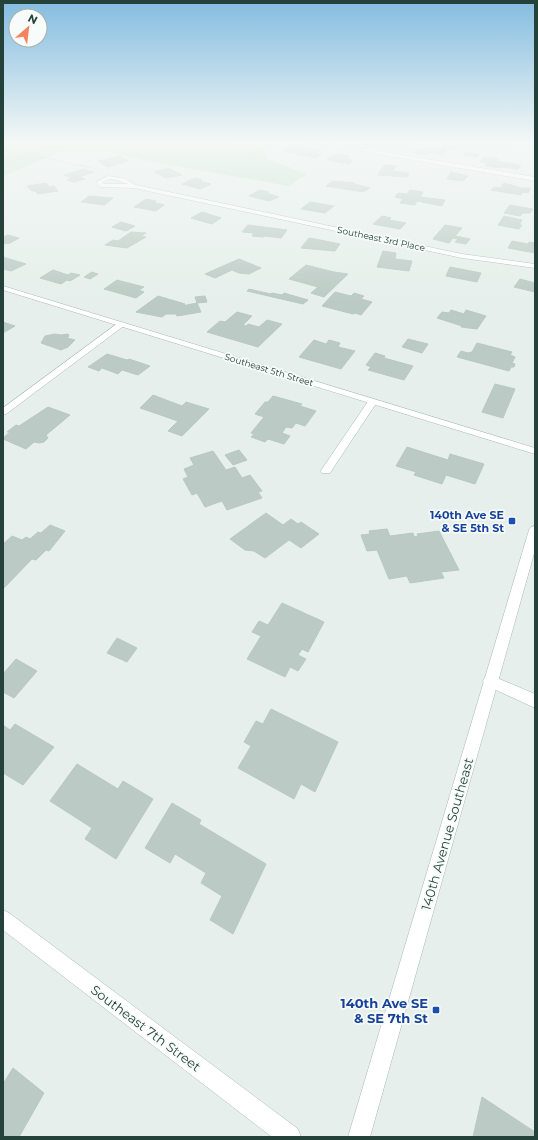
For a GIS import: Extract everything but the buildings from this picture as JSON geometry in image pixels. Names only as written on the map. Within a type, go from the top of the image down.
[{"type":"street","name":"Southeast 3rd Place","points":[[177,195],[462,256],[535,266]]},
{"type":"street","name":"Southeast 5th Street","points":[[3,288],[535,451]]},
{"type":"street","points":[[3,412],[121,325]]},
{"type":"street","points":[[326,471],[372,402]]},
{"type":"street","name":"140th Avenue Southeast","points":[[359,1137],[535,530]]},
{"type":"street","points":[[490,681],[535,701]]},
{"type":"street","name":"Southeast 7th Street","points":[[3,919],[290,1137]]},
{"type":"place","name":"140th Ave SE & SE 5th St","points":[[512,521]]},
{"type":"place","name":"140th Ave SE & SE 7th St","points":[[436,1010]]}]
